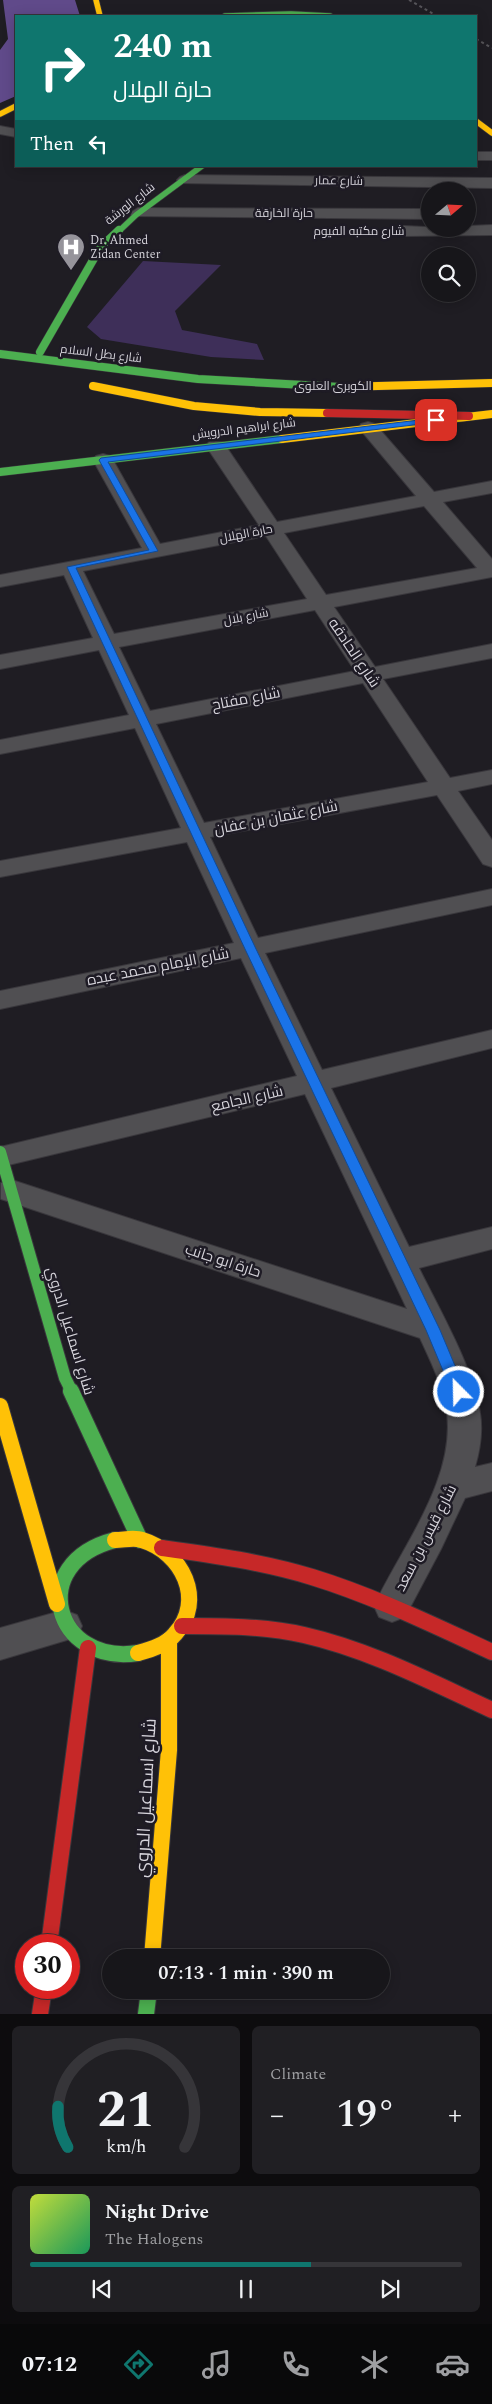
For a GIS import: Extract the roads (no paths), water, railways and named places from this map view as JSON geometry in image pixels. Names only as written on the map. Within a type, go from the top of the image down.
[{"type":"main road","points":[[96,0],[100,15]]},
{"type":"main road","points":[[265,0],[274,8],[291,15],[298,9],[293,0]]},
{"type":"main road","points":[[0,114],[15,106]]},
{"type":"main road","points":[[477,122],[492,133]]},
{"type":"main road","name":"شارع الورشة","points":[[40,352],[99,249],[113,233],[201,167]]},
{"type":"main road","points":[[2,355],[69,351]]},
{"type":"main road","name":"شارع بطل السلام","points":[[2,355],[198,379]]},
{"type":"main road","name":"الكوبرى العلوى","points":[[198,379],[338,386],[492,383]]},
{"type":"main road","points":[[180,392],[88,385],[194,406],[251,411],[314,414],[469,416]]},
{"type":"main road","name":"شارع ابراهيم الدرويش","points":[[0,472],[492,414]]},
{"type":"main road","name":"شارع اسماعيل الدروي","points":[[1,1154],[65,1378],[140,1540]]},
{"type":"main road","points":[[0,1406],[70,1627],[108,1655],[129,1656],[150,1651],[169,1640],[182,1626],[190,1609],[192,1592],[187,1574],[177,1559],[162,1548]]},
{"type":"main road","points":[[50,1934],[70,1627],[60,1583],[72,1563],[91,1547],[115,1540],[140,1540],[162,1548],[239,1559],[312,1577],[392,1606],[492,1652]]},
{"type":"main road","points":[[182,1626],[246,1626],[302,1635],[354,1650],[492,1710]]},
{"type":"main road","name":"شارع اسماعيل الدروي","points":[[153,1949],[169,1750],[169,1640]]},
{"type":"main road","points":[[40,2014],[42,1999]]},
{"type":"main road","points":[[146,2014],[148,1999]]},
{"type":"street","points":[[0,130],[15,133]]},
{"type":"street","points":[[477,156],[492,156]]},
{"type":"street","name":"شارع عمار","points":[[185,180],[492,183]]},
{"type":"street","name":"حارة الخارقة","points":[[138,213],[421,214]]},
{"type":"street","name":"شارع مكتبه الفيوم","points":[[384,231],[492,230]]},
{"type":"street","points":[[368,428],[491,571]]},
{"type":"street","name":"شارع الحادقه","points":[[216,446],[492,858]]},
{"type":"street","points":[[103,460],[154,551]]},
{"type":"street","name":"حارة الهلال","points":[[0,580],[492,487]]},
{"type":"street","name":"شارع قيس بن سعد","points":[[71,567],[250,949],[433,1330],[459,1392],[464,1416],[462,1449],[453,1487],[392,1606]]},
{"type":"street","name":"شارع بلال","points":[[0,662],[491,571]]},
{"type":"street","name":"شارع مفتاح","points":[[0,747],[492,651]]},
{"type":"street","name":"شارع عثمان بن عفان","points":[[0,869],[492,777]]},
{"type":"street","name":"شارع الإمام محمد عبده","points":[[0,1000],[492,898]]},
{"type":"street","name":"شارع الجامع","points":[[1,1154],[314,1083],[492,1039]]},
{"type":"street","name":"حارة ابو جانب","points":[[12,1191],[433,1330]]},
{"type":"street","points":[[400,1261],[492,1238]]},
{"type":"street","points":[[453,1487],[492,1477]]},
{"type":"street","points":[[0,1644],[70,1627]]},
{"type":"railway","points":[[409,0],[435,15]]},
{"type":"railway","points":[[477,40],[492,48]]},
{"type":"place","name":"Dr. Ahmed Zidan Center","points":[[71,271]]}]
